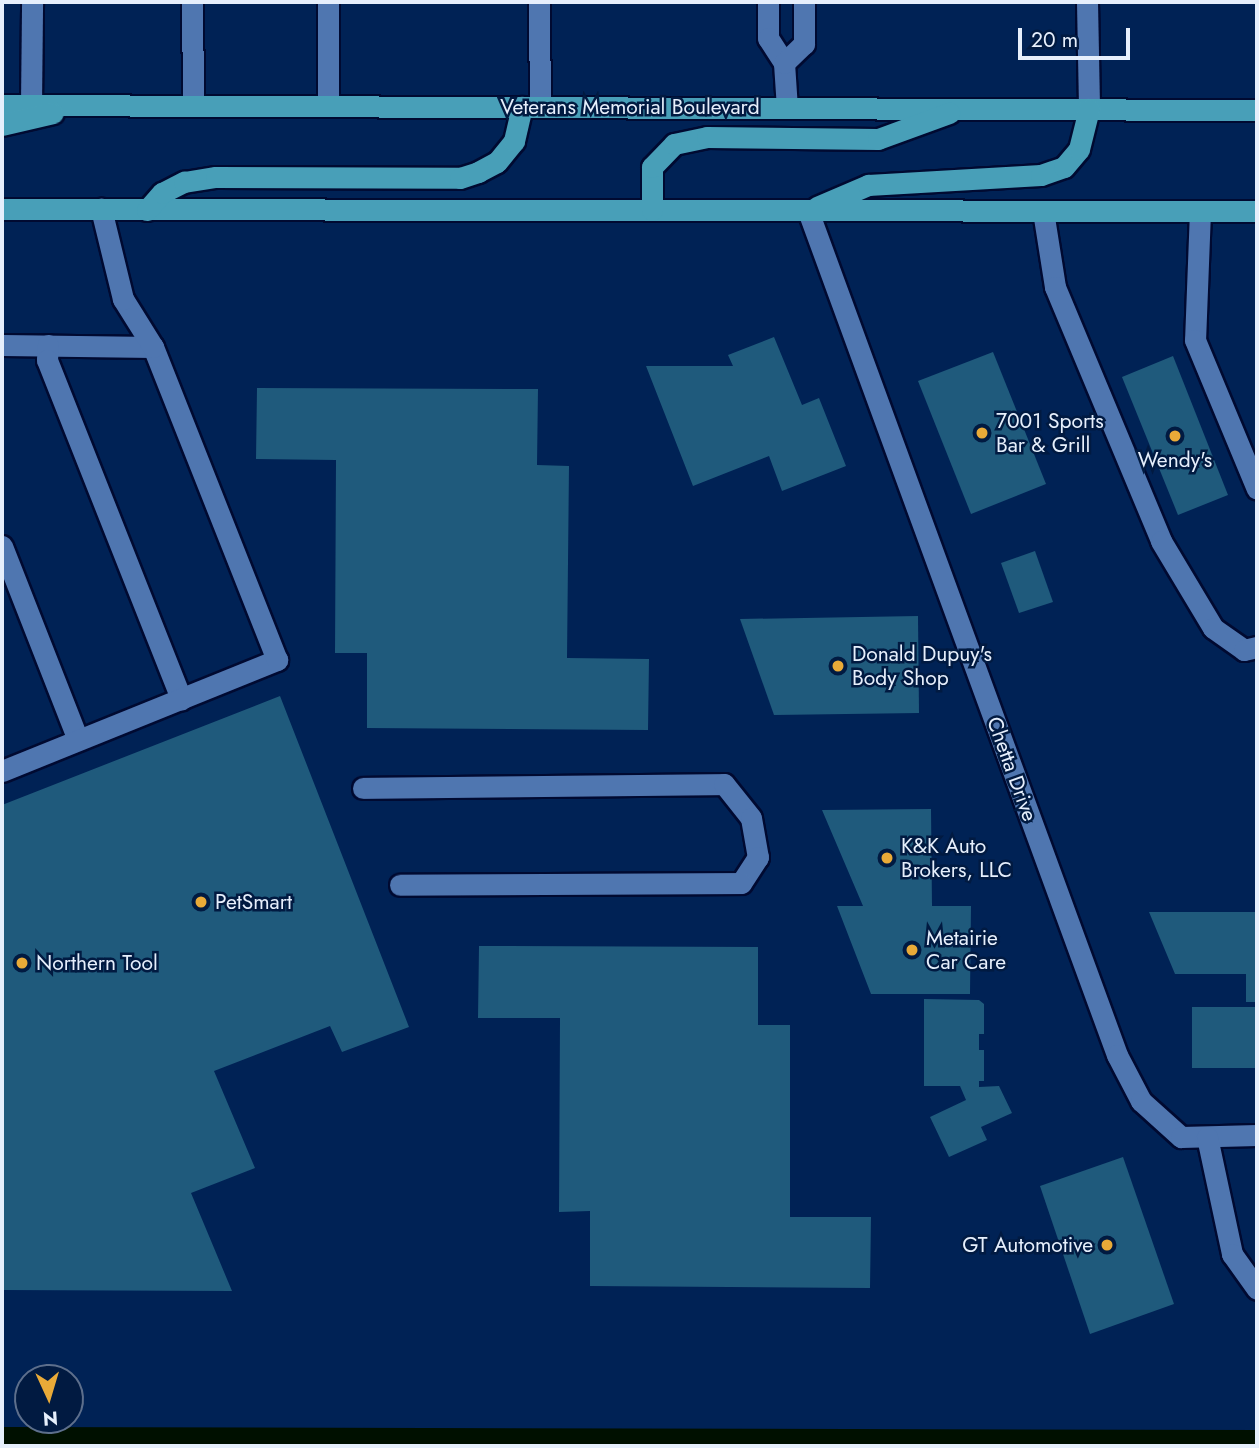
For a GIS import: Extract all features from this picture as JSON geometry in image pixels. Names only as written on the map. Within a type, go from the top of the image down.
[{"type":"main road","name":"Veterans Memorial Boulevard","points":[[2,104],[1257,110]]},
{"type":"main road","points":[[2,125],[85,105]]},
{"type":"main road","points":[[147,210],[162,193],[184,182],[216,177],[469,175],[497,162],[514,141],[531,107]]},
{"type":"main road","points":[[652,211],[652,167],[674,144],[706,137],[878,139],[960,109]]},
{"type":"main road","points":[[808,211],[868,185],[1041,175],[1064,167],[1079,149],[1088,109]]},
{"type":"main road","points":[[2,209],[1257,211]]},
{"type":"street","points":[[31,105],[32,2]]},
{"type":"street","points":[[192,2],[193,105]]},
{"type":"street","points":[[328,2],[328,106]]},
{"type":"street","points":[[531,107],[539,2]]},
{"type":"street","points":[[768,2],[768,38],[784,63],[787,108]]},
{"type":"street","points":[[784,63],[804,44],[804,2]]},
{"type":"street","points":[[1087,2],[1088,109]]},
{"type":"street","points":[[2,771],[277,660],[153,347],[123,299],[101,209]]},
{"type":"street","name":"Chetta Drive","points":[[808,211],[1117,1055],[1141,1101],[1181,1137],[1257,1135]]},
{"type":"street","points":[[1043,211],[1055,287],[1161,541],[1213,628],[1244,650],[1257,647]]},
{"type":"street","points":[[1200,211],[1195,340],[1257,489]]},
{"type":"street","points":[[2,345],[153,347]]},
{"type":"street","points":[[48,345],[47,360],[181,699]]},
{"type":"street","points":[[2,547],[78,740]]},
{"type":"street","points":[[363,788],[724,784],[751,818],[758,857],[741,883],[400,886]]},
{"type":"street","points":[[1207,1137],[1232,1254],[1257,1289]]},
{"type":"shaded area","points":[[2,1427],[14,1427],[14,1434],[84,1434],[84,1427],[1257,1430],[1257,1446],[2,1446]]},
{"type":"building","points":[[774,337],[802,405],[819,398],[846,466],[782,491],[769,456],[693,486],[646,366],[733,366],[728,355]]},
{"type":"building","name":"7001 Sports Bar & Grill","points":[[993,352],[1046,484],[971,514],[918,381]]},
{"type":"building","name":"Wendy's","points":[[1173,356],[1228,495],[1178,515],[1122,377]]},
{"type":"building","points":[[257,388],[538,389],[537,465],[569,466],[567,658],[649,659],[648,730],[367,728],[367,653],[335,653],[336,460],[256,459]]},
{"type":"building","points":[[1035,551],[1053,602],[1019,613],[1001,563]]},
{"type":"building","name":"Donald Dupuy's Body Shop","points":[[918,616],[919,713],[774,715],[740,619]]},
{"type":"building","points":[[280,696],[409,1027],[342,1052],[330,1026],[214,1071],[255,1168],[191,1193],[232,1291],[2,1290],[2,805]]},
{"type":"building","points":[[931,809],[932,906],[971,906],[970,994],[871,994],[837,906],[863,906],[822,810]]},
{"type":"building","points":[[1149,912],[1257,912],[1257,1002],[1246,1002],[1246,974],[1175,974]]},
{"type":"building","points":[[479,946],[758,947],[758,1025],[790,1025],[790,1217],[871,1217],[870,1288],[590,1286],[590,1211],[559,1212],[560,1018],[478,1018]]},
{"type":"building","points":[[924,999],[979,1000],[984,1004],[984,1034],[979,1034],[979,1050],[984,1050],[984,1081],[979,1081],[979,1087],[999,1086],[1012,1113],[981,1127],[987,1140],[949,1157],[930,1117],[966,1100],[960,1086],[924,1086]]},
{"type":"building","points":[[1192,1007],[1257,1007],[1257,1068],[1192,1068]]},
{"type":"building","name":"GT Automotive","points":[[1123,1157],[1174,1304],[1090,1334],[1040,1186]]},
{"type":"place","name":"7001 Sports Bar & Grill","points":[[982,433]]},
{"type":"place","name":"Wendy's","points":[[1175,436]]},
{"type":"place","name":"Donald Dupuy's Body Shop","points":[[838,666]]},
{"type":"place","name":"K&K Auto Brokers, LLC","points":[[887,858]]},
{"type":"place","name":"PetSmart","points":[[201,902]]},
{"type":"place","name":"Metairie Car Care","points":[[912,950]]},
{"type":"place","name":"Northern Tool","points":[[22,963]]},
{"type":"place","name":"GT Automotive","points":[[1107,1245]]}]
